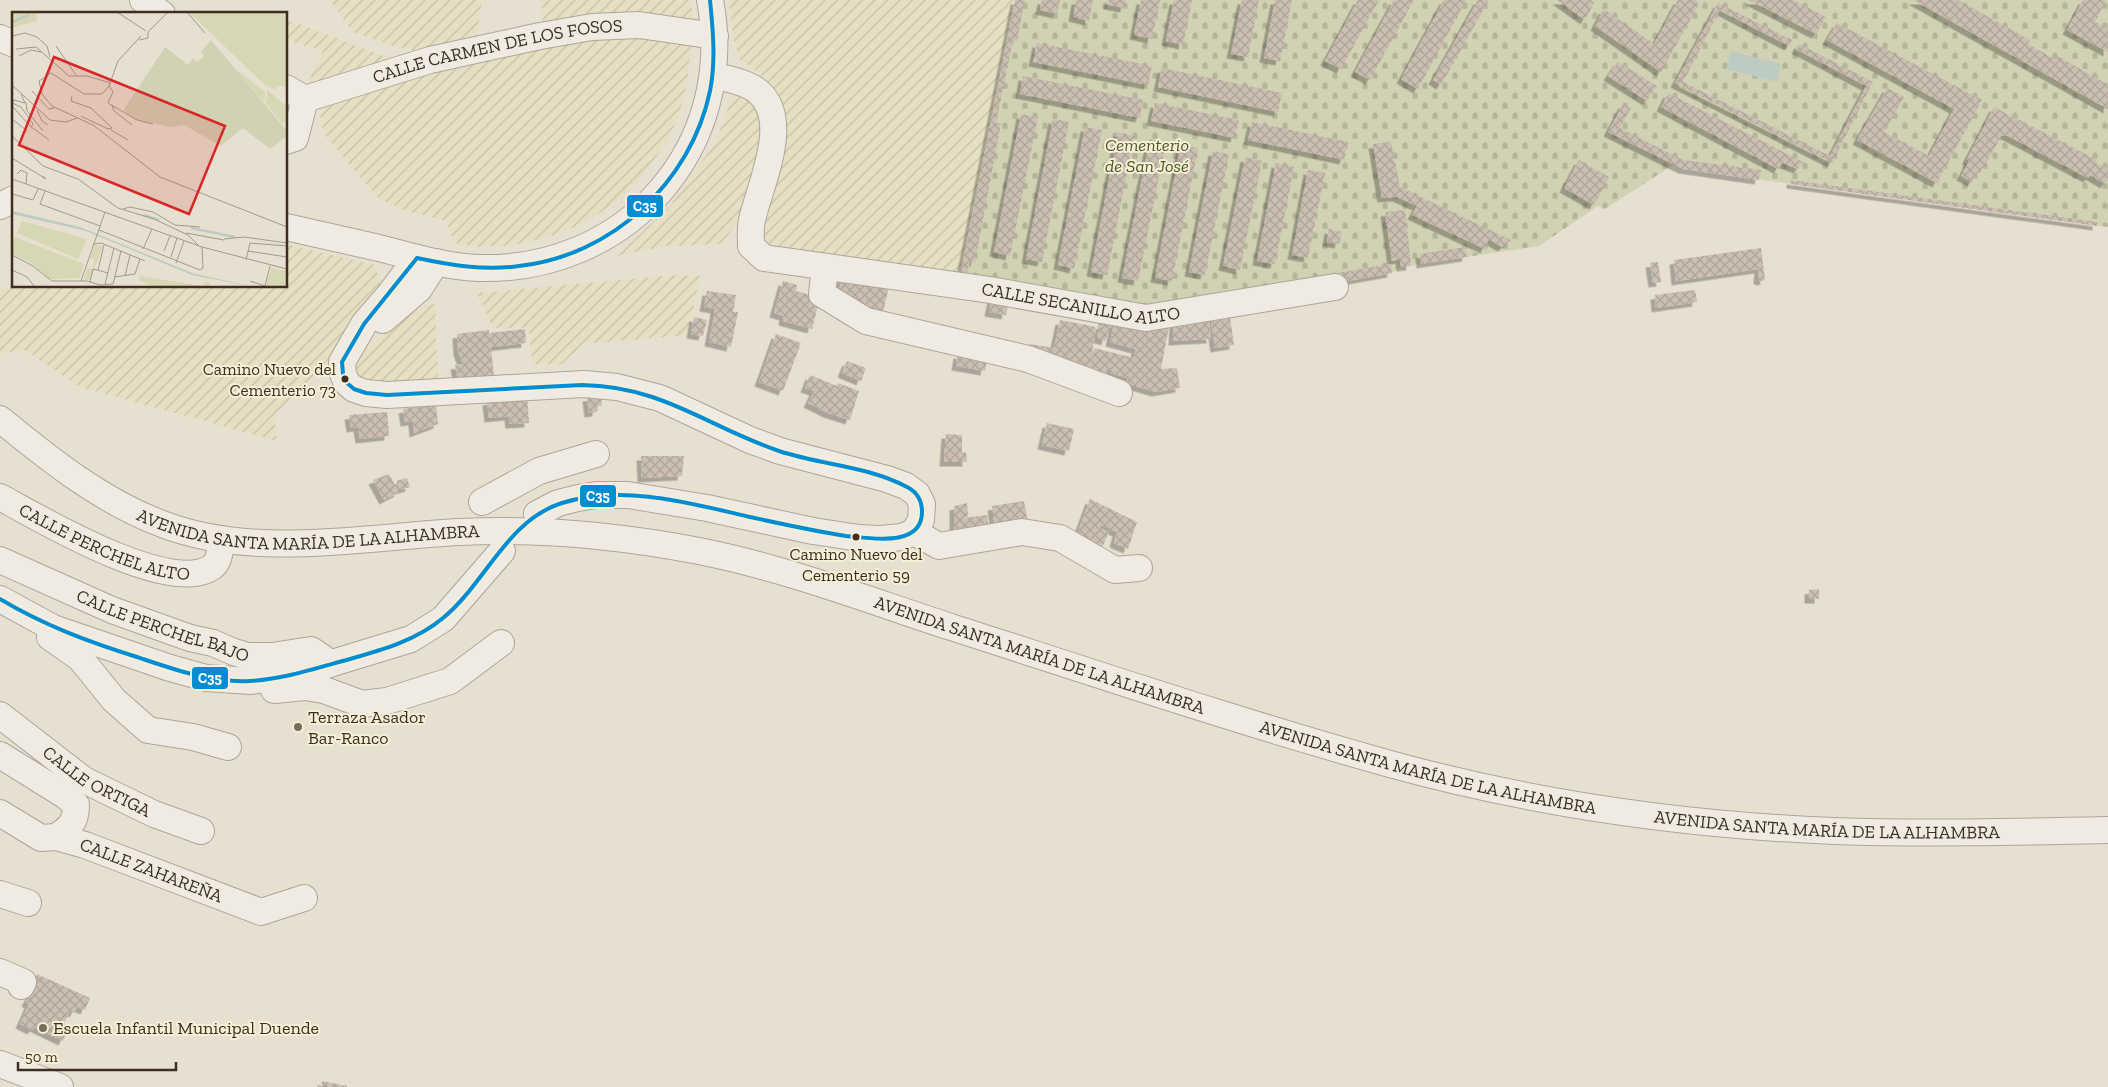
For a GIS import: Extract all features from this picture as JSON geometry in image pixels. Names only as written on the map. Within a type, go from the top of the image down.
[{"type":"street","points":[[143,0],[159,12]]},
{"type":"street","points":[[288,227],[427,260],[477,268],[533,264],[561,257],[617,231],[640,214],[666,186],[693,142],[707,105],[713,76],[714,36],[710,0]]},
{"type":"street","name":"CALLE CARMEN DE LOS FOSOS","points":[[296,93],[430,60],[540,36],[592,27],[639,25],[714,36]]},
{"type":"street","points":[[0,38],[12,43]]},
{"type":"street","name":"CALLE SECANILLO ALTO","points":[[713,76],[729,79],[754,88],[768,104],[774,124],[772,150],[751,222],[750,246],[764,258],[990,290],[1146,318],[1335,286]]},
{"type":"street","points":[[288,140],[295,138],[296,93]]},
{"type":"street","points":[[0,206],[12,200]]},
{"type":"street","points":[[379,248],[386,263],[390,280],[389,295]]},
{"type":"street","points":[[419,289],[427,260]]},
{"type":"street","points":[[427,260],[389,295],[364,324],[342,362],[343,374],[347,383],[354,389],[366,393],[387,395],[584,384],[637,391],[660,398],[780,452],[887,479],[906,486],[916,494],[922,504],[921,520],[914,532],[902,537],[859,538],[813,531],[707,508],[628,495],[578,498],[558,504],[537,514]]},
{"type":"street","points":[[824,267],[822,294],[866,321],[1028,359],[1119,393]]},
{"type":"street","points":[[354,341],[419,289],[443,282],[477,268]]},
{"type":"street","name":"AVENIDA SANTA MARÍA DE LA ALHAMBRA","points":[[0,419],[31,445],[85,483],[127,508],[166,526],[222,539],[276,544],[462,532],[507,532],[584,536],[646,542],[702,552],[753,564],[809,581],[1135,687],[1393,765],[1541,799],[1640,814],[1737,825],[1836,831],[2108,830]]},
{"type":"street","points":[[482,502],[539,471],[596,454]]},
{"type":"street","name":"CALLE PERCHEL ALTO","points":[[0,496],[77,539],[165,572],[190,574],[211,568],[216,563],[222,539]]},
{"type":"street","points":[[914,532],[939,546],[1022,532],[1060,538],[1115,570],[1139,568]]},
{"type":"street","points":[[0,600],[53,628],[170,668],[206,678],[251,681],[277,677],[326,665],[411,639],[436,624],[457,605],[502,551]]},
{"type":"street","name":"CALLE PERCHEL BAJO","points":[[0,560],[112,610],[190,638],[213,643],[247,656],[272,656],[312,650],[323,658],[326,665]]},
{"type":"street","points":[[53,628],[50,637],[80,658],[114,700],[148,730],[194,737],[228,747]]},
{"type":"street","points":[[251,681],[253,693],[305,687],[324,690],[362,704],[387,701],[450,681],[501,643]]},
{"type":"street","name":"CALLE ORTIGA","points":[[0,716],[84,780],[154,814],[201,831]]},
{"type":"street","points":[[0,754],[66,796],[76,805],[76,816],[70,828],[56,837]]},
{"type":"street","name":"CALLE ZAHAREÑA","points":[[0,813],[41,838],[56,837],[84,845],[262,912],[304,898]]},
{"type":"street","points":[[0,894],[28,903]]},
{"type":"street","points":[[0,972],[23,982],[22,986]]},
{"type":"street","points":[[0,1064],[60,1087]]},
{"type":"shaded area","points":[[330,0],[482,0],[476,45],[437,54],[396,47],[353,32]]},
{"type":"shaded area","points":[[541,0],[690,0],[696,30],[544,30]]},
{"type":"shaded area","points":[[728,0],[1015,0],[960,276],[777,252],[765,238],[763,220],[779,100],[765,78],[740,59],[734,41]]},
{"type":"shaded area","points":[[288,20],[384,56],[413,61],[305,89],[323,51],[288,41]]},
{"type":"shaded area","points":[[646,36],[691,45],[687,84],[679,115],[666,143],[642,177],[614,204],[580,225],[548,237],[516,245],[480,247],[454,243],[446,221],[403,210],[377,197],[324,134],[319,110],[381,88],[490,57],[592,39]]},
{"type":"shaded area","points":[[1731,51],[1781,64],[1777,82],[1726,69]]},
{"type":"shaded area","points":[[732,95],[751,100],[760,110],[763,126],[758,169],[743,214],[722,244],[665,246],[617,256],[670,206],[717,140]]},
{"type":"shaded area","points":[[288,244],[374,265],[380,280],[379,295],[324,365],[274,416],[277,441],[80,387],[23,349],[0,355],[0,288],[10,288],[12,284],[12,288],[288,288]]},
{"type":"shaded area","points":[[674,275],[700,276],[688,335],[583,344],[562,364],[532,364],[529,328],[493,328],[477,293]]},
{"type":"shaded area","points":[[435,303],[438,380],[378,384],[361,378],[355,371],[357,355],[410,311]]},
{"type":"green space","name":"Cementerio de San José","points":[[1016,0],[2108,0],[2108,227],[1683,169],[1673,165],[1605,209],[1598,206],[1539,246],[1401,267],[1392,273],[1145,314],[966,278],[964,259]]},
{"type":"building","points":[[1015,0],[1025,0],[1017,41],[1013,40],[996,123],[1001,123],[975,262],[970,261],[966,278],[960,276]]},
{"type":"building","points":[[1042,0],[1060,0],[1057,14],[1040,10]]},
{"type":"building","points":[[1076,0],[1093,0],[1089,21],[1073,17]]},
{"type":"building","points":[[1109,0],[1126,0],[1125,8],[1108,5]]},
{"type":"building","points":[[1141,0],[1160,0],[1152,39],[1134,35]]},
{"type":"building","points":[[1174,0],[1192,0],[1183,45],[1166,41]]},
{"type":"building","points":[[1242,0],[1259,0],[1248,57],[1231,54]]},
{"type":"building","points":[[1275,0],[1292,0],[1280,61],[1264,58]]},
{"type":"building","points":[[1358,0],[1379,0],[1341,69],[1325,61]]},
{"type":"building","points":[[1394,0],[1414,0],[1370,80],[1355,72]]},
{"type":"building","points":[[1444,0],[1466,0],[1418,89],[1401,79]]},
{"type":"building","points":[[1478,0],[1489,0],[1441,85],[1433,80]]},
{"type":"building","points":[[1557,0],[1591,0],[1594,3],[1585,20]]},
{"type":"building","points":[[1678,0],[1697,0],[1696,2],[1699,4],[1661,72],[1595,26],[1604,9],[1654,44]]},
{"type":"building","points":[[1749,0],[1793,0],[1826,17],[1816,34]]},
{"type":"building","points":[[1913,0],[1958,0],[2030,40],[2028,44],[2056,60],[2058,56],[2108,85],[2108,109]]},
{"type":"building","points":[[2083,0],[2106,0],[2095,22],[2108,29],[2108,52],[2067,30]]},
{"type":"building","points":[[1718,3],[1792,40],[1789,46],[1720,10],[1683,82],[1830,156],[1866,86],[1796,49],[1799,44],[1873,82],[1832,163],[1675,83]]},
{"type":"building","points":[[1837,23],[1982,100],[1937,183],[1857,140],[1887,88],[1904,97],[1884,132],[1929,156],[1954,109],[1827,40]]},
{"type":"building","points":[[1037,43],[1152,66],[1148,85],[1033,62]]},
{"type":"building","points":[[1618,62],[1657,86],[1647,101],[1608,76]]},
{"type":"building","points":[[1162,68],[1282,93],[1278,112],[1158,87]]},
{"type":"building","points":[[1023,76],[1143,100],[1140,118],[1020,94]]},
{"type":"building","points":[[1668,93],[1803,162],[1798,169],[1782,163],[1778,169],[1661,107]]},
{"type":"building","points":[[1155,103],[1239,120],[1235,138],[1151,121]]},
{"type":"building","points":[[1623,104],[1631,108],[1620,128],[1683,160],[1761,170],[1759,180],[1683,169],[1608,132]]},
{"type":"building","points":[[1994,107],[2097,160],[2096,163],[2108,169],[2108,179],[2105,184],[2090,175],[2088,178],[2006,135],[2001,136],[1984,168],[1981,167],[1972,182],[1961,176],[1969,161],[1967,159]]},
{"type":"building","points":[[1021,114],[1038,117],[1010,256],[994,252]]},
{"type":"building","points":[[1053,119],[1069,122],[1042,262],[1026,259]]},
{"type":"building","points":[[1252,122],[1348,142],[1344,160],[1248,140]]},
{"type":"building","points":[[1085,127],[1102,130],[1074,269],[1058,265]]},
{"type":"building","points":[[1118,132],[1134,136],[1107,275],[1091,272]]},
{"type":"building","points":[[1150,139],[1166,142],[1138,281],[1122,278]]},
{"type":"building","points":[[1391,142],[1400,187],[1511,240],[1502,247],[1489,239],[1485,249],[1412,215],[1417,206],[1397,197],[1382,198],[1373,144]]},
{"type":"building","points":[[1181,145],[1198,148],[1172,281],[1155,278]]},
{"type":"building","points":[[1213,151],[1229,154],[1205,275],[1189,272]]},
{"type":"building","points":[[1245,157],[1262,161],[1240,270],[1223,266]]},
{"type":"building","points":[[1579,160],[1609,177],[1594,205],[1564,188]]},
{"type":"building","points":[[1276,163],[1294,167],[1275,264],[1257,261]]},
{"type":"building","points":[[1308,170],[1325,173],[1308,258],[1292,255]]},
{"type":"building","points":[[1791,180],[2097,222],[2097,226],[1791,184]]},
{"type":"building","points":[[1405,210],[1411,266],[1401,267],[1400,259],[1392,261],[1385,212]]},
{"type":"building","points":[[1329,229],[1342,232],[1339,244],[1327,242]]},
{"type":"building","points":[[1465,247],[1467,257],[1421,264],[1420,254]]},
{"type":"building","points":[[1761,248],[1765,280],[1761,281],[1758,279],[1759,269],[1676,281],[1674,260]]},
{"type":"building","points":[[1658,262],[1661,282],[1653,283],[1650,263]]},
{"type":"building","points":[[1390,264],[1392,273],[1342,282],[1164,302]]},
{"type":"building","points":[[842,277],[889,286],[883,313],[836,304]]},
{"type":"building","points":[[783,281],[797,285],[796,291],[820,298],[812,329],[783,321],[784,316],[774,313]]},
{"type":"building","points":[[1695,290],[1697,302],[1656,308],[1655,295]]},
{"type":"building","points":[[707,291],[736,295],[733,312],[738,312],[731,347],[709,342],[715,309],[704,307]]},
{"type":"building","points":[[992,298],[1009,301],[1006,315],[989,312]]},
{"type":"building","points":[[1229,310],[1234,345],[1215,348],[1210,314]]},
{"type":"building","points":[[1104,315],[1160,326],[1159,331],[1162,320],[1170,321],[1161,369],[1177,368],[1180,388],[1156,392],[1126,383],[1128,378],[1111,373],[1112,370],[1107,369],[1102,383],[1029,350],[1030,344],[1054,348],[1060,320],[1096,327],[1090,368],[1094,348],[1134,358],[1136,349],[1110,342],[1113,328],[1109,327],[1106,341],[1097,338],[1099,325],[1102,325]]},
{"type":"building","points":[[1209,315],[1211,339],[1173,341],[1174,320]]},
{"type":"building","points":[[694,317],[707,320],[703,336],[691,334]]},
{"type":"building","points":[[525,329],[526,343],[491,347],[494,377],[458,381],[455,365],[463,364],[458,351],[457,334],[489,330],[489,333]]},
{"type":"building","points":[[776,334],[801,343],[783,391],[759,382]]},
{"type":"building","points":[[958,354],[987,359],[985,371],[956,366]]},
{"type":"building","points":[[847,361],[866,368],[861,381],[842,373]]},
{"type":"building","points":[[810,375],[837,386],[838,383],[859,391],[850,420],[828,413],[808,403],[814,391],[805,388]]},
{"type":"building","points":[[527,393],[529,423],[510,424],[509,416],[489,418],[487,401]]},
{"type":"building","points":[[601,396],[602,406],[597,406],[597,412],[589,413],[587,397]]},
{"type":"building","points":[[436,404],[438,424],[414,433],[413,421],[405,422],[403,409]]},
{"type":"building","points":[[387,412],[389,436],[360,439],[358,427],[351,428],[349,415]]},
{"type":"building","points":[[1047,423],[1074,429],[1069,451],[1042,445]]},
{"type":"building","points":[[946,434],[962,435],[962,453],[966,452],[967,462],[944,462]]},
{"type":"building","points":[[641,456],[684,456],[682,476],[642,478]]},
{"type":"building","points":[[389,474],[399,492],[384,500],[373,480]]},
{"type":"building","points":[[407,478],[410,487],[400,490],[396,481]]},
{"type":"building","points":[[1090,499],[1137,522],[1128,549],[1114,543],[1117,532],[1101,525],[1100,528],[1109,532],[1102,548],[1076,537]]},
{"type":"building","points":[[1024,501],[1028,522],[995,528],[992,506]]},
{"type":"building","points":[[967,503],[968,516],[963,518],[987,515],[989,528],[954,533],[954,506]]},
{"type":"building","points":[[1819,589],[1819,599],[1809,599],[1809,590]]},
{"type":"building","points":[[37,974],[90,998],[85,1010],[77,1007],[74,1013],[70,1011],[64,1023],[70,1026],[63,1041],[34,1027],[32,1030],[20,1024],[29,1004],[26,1002],[31,993],[29,991]]},
{"type":"building","points":[[322,1081],[347,1086],[347,1087],[321,1087]]},
{"type":"transit line","name":"C35","points":[[0,599],[50,625],[84,639],[164,666],[221,680],[250,681],[288,676],[387,648],[433,626],[458,604],[511,538],[526,523],[543,511],[562,503],[609,495],[632,495],[680,501],[786,525],[846,536],[881,539],[904,536],[914,531],[920,523],[922,508],[914,491],[907,487],[876,474],[779,451],[684,409],[637,392],[611,387],[582,385],[387,395],[366,393],[354,389],[347,383],[343,374],[342,362],[364,324],[417,258],[480,268],[519,266],[553,259],[585,247],[615,230],[642,209],[666,184],[685,155],[700,124],[710,91],[713,68],[710,0]]},
{"type":"place","name":"Camino Nuevo del Cementerio 73","points":[[345,379]]},
{"type":"place","name":"Camino Nuevo del Cementerio 59","points":[[856,537]]},
{"type":"place","name":"Terraza Asador Bar-Ranco","points":[[298,727]]},
{"type":"place","name":"Escuela Infantil Municipal Duende","points":[[43,1028]]}]
